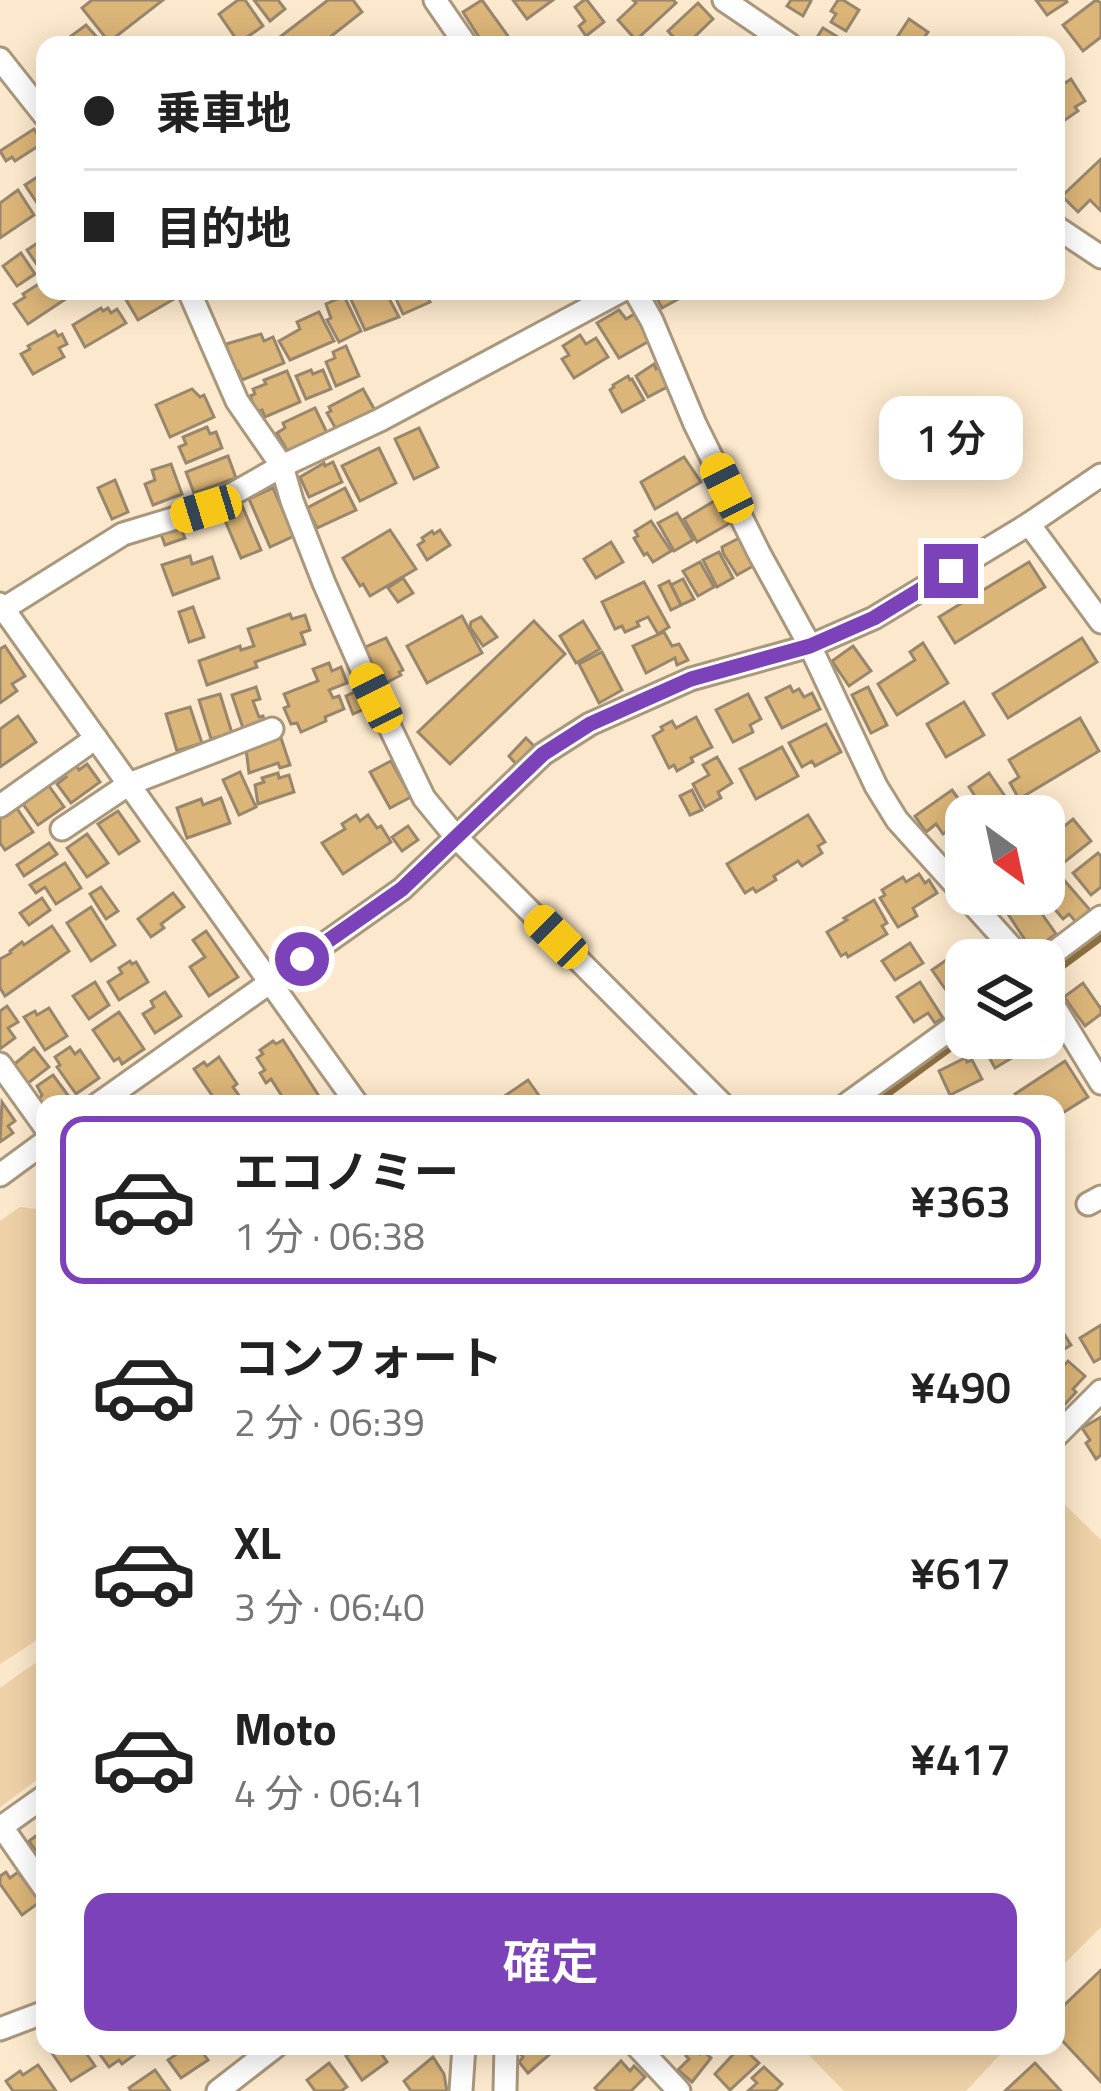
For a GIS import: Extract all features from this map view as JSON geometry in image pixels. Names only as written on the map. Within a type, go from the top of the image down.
[{"type":"street","points":[[435,0],[460,36]]},
{"type":"street","points":[[724,0],[777,36]]},
{"type":"street","points":[[0,59],[36,105]]},
{"type":"street","points":[[1065,233],[1101,257]]},
{"type":"street","points":[[193,300],[237,401],[282,466],[360,665],[424,797],[456,836],[713,1095]]},
{"type":"street","points":[[351,1095],[1,608],[123,534],[206,509],[604,300]]},
{"type":"street","points":[[640,300],[695,424],[810,646],[876,787],[897,820],[1004,939]]},
{"type":"street","points":[[111,1095],[402,889],[543,754],[590,724],[691,679],[810,646],[874,618],[1101,475]]},
{"type":"street","points":[[1029,524],[1101,622]]},
{"type":"street","points":[[62,829],[129,784],[272,729]]},
{"type":"street","points":[[0,806],[96,738]]},
{"type":"street","points":[[1065,944],[1101,917]]},
{"type":"street","points":[[1065,1023],[1101,1083]]},
{"type":"street","points":[[876,1095],[945,1036]]},
{"type":"street","points":[[0,1064],[36,1114]]},
{"type":"street","points":[[0,1174],[36,1148]]},
{"type":"street","points":[[1065,1426],[1101,1391]]},
{"type":"street","points":[[36,1803],[1,1828],[36,1877]]},
{"type":"street","points":[[0,2029],[36,2015]]},
{"type":"street","points":[[218,2091],[264,2055]]},
{"type":"street","points":[[461,2091],[463,2055]]},
{"type":"street","points":[[505,2091],[506,2055]]},
{"type":"street","points":[[645,2055],[679,2091]]},
{"type":"shaded area","points":[[20,1207],[36,1209],[36,1641],[0,1664],[0,1221]]},
{"type":"shaded area","points":[[1065,1505],[1101,1540],[1101,1927],[1065,1963]]},
{"type":"shaded area","points":[[36,1662],[36,1781],[0,1807],[0,1688]]},
{"type":"shaded area","points":[[809,2055],[1000,2055],[966,2091],[844,2091]]},
{"type":"building","points":[[92,0],[163,0],[117,36],[104,36],[82,8]]},
{"type":"building","points":[[245,0],[263,26],[249,36],[234,36],[219,14]]},
{"type":"building","points":[[254,0],[278,0],[285,9],[270,21]]},
{"type":"building","points":[[328,0],[353,0],[362,12],[331,36],[281,36]]},
{"type":"building","points":[[482,0],[508,36],[478,36],[463,12]]},
{"type":"building","points":[[513,0],[553,0],[527,19]]},
{"type":"building","points":[[584,0],[604,22],[586,36],[579,26],[585,21],[575,7]]},
{"type":"building","points":[[633,0],[676,3],[640,36],[632,36],[618,20],[636,3]]},
{"type":"building","points":[[791,0],[811,1],[803,16],[787,6]]},
{"type":"building","points":[[838,0],[859,10],[846,31],[831,22]]},
{"type":"building","points":[[1036,0],[1066,0],[1067,2],[1047,15]]},
{"type":"building","points":[[1096,0],[1101,3],[1101,37],[1083,51],[1063,25]]},
{"type":"building","points":[[698,3],[713,19],[695,36],[673,36],[668,31]]},
{"type":"building","points":[[909,19],[928,32],[925,36],[898,36]]},
{"type":"building","points":[[86,25],[96,36],[71,36]]},
{"type":"building","points":[[1071,79],[1085,101],[1065,120],[1065,83]]},
{"type":"building","points":[[34,129],[36,132],[36,148],[15,161],[12,157],[6,161],[0,151]]},
{"type":"building","points":[[1101,159],[1101,211],[1090,200],[1078,212],[1065,193]]},
{"type":"building","points":[[36,178],[36,202],[25,185]]},
{"type":"building","points":[[18,190],[34,215],[0,238],[0,203]]},
{"type":"building","points":[[21,253],[35,274],[17,286],[3,266]]},
{"type":"building","points":[[36,286],[36,300],[64,300],[28,324],[14,304]]},
{"type":"building","points":[[126,300],[172,300],[138,320]]},
{"type":"building","points":[[346,300],[361,331],[339,342],[327,320],[331,318],[326,304]]},
{"type":"building","points":[[351,300],[390,300],[399,317],[365,330]]},
{"type":"building","points":[[397,300],[429,300],[430,302],[403,314]]},
{"type":"building","points":[[101,308],[111,313],[117,309],[126,323],[85,347],[73,325]]},
{"type":"building","points":[[619,310],[626,319],[639,311],[651,340],[619,358],[597,323]]},
{"type":"building","points":[[319,312],[334,341],[290,360],[279,341],[300,329],[297,322]]},
{"type":"building","points":[[55,331],[67,344],[59,348],[64,357],[33,374],[21,354]]},
{"type":"building","points":[[261,334],[264,341],[273,337],[284,363],[242,380],[226,344]]},
{"type":"building","points":[[580,335],[586,344],[596,338],[608,357],[574,378],[562,359],[569,355],[563,346]]},
{"type":"building","points":[[346,346],[359,376],[336,386],[326,362]]},
{"type":"building","points":[[654,364],[669,386],[648,397],[636,376]]},
{"type":"building","points":[[311,370],[313,374],[323,370],[331,389],[306,399],[296,376]]},
{"type":"building","points":[[287,371],[300,402],[265,417],[262,410],[257,412],[250,396],[255,394],[253,389]]},
{"type":"building","points":[[628,376],[644,400],[622,412],[610,390]]},
{"type":"building","points":[[192,389],[204,395],[214,417],[170,437],[156,405]]},
{"type":"building","points":[[363,389],[377,414],[337,431],[327,413],[329,407]]},
{"type":"building","points":[[315,408],[330,439],[292,459],[277,433],[285,428],[283,423]]},
{"type":"building","points":[[207,427],[210,434],[216,432],[222,448],[186,463],[179,447],[186,444],[183,437]]},
{"type":"building","points":[[419,428],[438,467],[414,479],[395,439]]},
{"type":"building","points":[[379,448],[396,483],[360,501],[342,466]]},
{"type":"building","points":[[228,456],[236,478],[194,493],[186,472]]},
{"type":"building","points":[[684,457],[701,482],[655,509],[641,482]]},
{"type":"building","points":[[333,462],[342,482],[309,497],[300,477]]},
{"type":"building","points":[[171,464],[182,494],[153,505],[145,484],[155,480],[152,470]]},
{"type":"building","points":[[115,480],[128,512],[112,519],[98,488]]},
{"type":"building","points":[[273,488],[294,536],[270,547],[249,499]]},
{"type":"building","points":[[345,488],[356,510],[317,528],[307,508]]},
{"type":"building","points":[[724,499],[733,514],[726,517],[730,523],[697,542],[684,519]]},
{"type":"building","points":[[241,503],[261,550],[241,558],[221,511]]},
{"type":"building","points":[[677,513],[693,540],[674,551],[658,523]]},
{"type":"building","points":[[651,521],[671,551],[653,562],[634,538],[638,536],[635,531]]},
{"type":"building","points":[[178,522],[185,538],[165,545],[159,529]]},
{"type":"building","points":[[390,530],[416,569],[370,596],[343,558]]},
{"type":"building","points":[[440,530],[450,545],[427,560],[418,545],[432,531]]},
{"type":"building","points":[[741,537],[755,565],[737,575],[722,547]]},
{"type":"building","points":[[611,542],[623,562],[596,578],[584,559]]},
{"type":"building","points":[[719,552],[733,578],[717,587],[703,560]]},
{"type":"building","points":[[190,556],[192,564],[212,557],[219,578],[173,595],[162,565]]},
{"type":"building","points":[[700,562],[714,587],[698,596],[683,571]]},
{"type":"building","points":[[1029,562],[1045,587],[955,643],[939,617]]},
{"type":"building","points":[[403,578],[413,593],[398,602],[388,588]]},
{"type":"building","points":[[683,579],[694,599],[681,605],[671,585]]},
{"type":"building","points":[[669,581],[681,605],[671,610],[659,586]]},
{"type":"building","points":[[644,582],[669,627],[658,634],[648,617],[625,632],[622,626],[615,629],[602,602]]},
{"type":"building","points":[[193,607],[204,637],[189,642],[179,612]]},
{"type":"building","points":[[290,614],[292,619],[305,615],[310,630],[301,633],[305,644],[207,685],[199,661],[240,646],[241,650],[254,646],[248,629]]},
{"type":"building","points":[[462,616],[482,653],[427,683],[407,646]]},
{"type":"building","points":[[481,617],[497,637],[483,646],[470,627]]},
{"type":"building","points":[[534,621],[565,654],[450,764],[418,732]]},
{"type":"building","points":[[583,621],[600,649],[576,663],[560,636]]},
{"type":"building","points":[[664,632],[688,660],[677,665],[675,658],[646,673],[633,646]]},
{"type":"building","points":[[386,638],[403,670],[380,686],[361,649]]},
{"type":"building","points":[[1082,638],[1097,662],[1008,718],[993,694]]},
{"type":"building","points":[[923,643],[948,683],[897,715],[878,684],[915,660],[910,652]]},
{"type":"building","points":[[5,646],[25,676],[12,684],[17,691],[0,703],[0,649]]},
{"type":"building","points":[[853,646],[871,671],[849,686],[832,661]]},
{"type":"building","points":[[602,652],[622,690],[599,703],[579,664]]},
{"type":"building","points":[[329,663],[332,671],[341,667],[347,683],[329,690],[333,698],[339,696],[344,709],[301,732],[297,723],[291,724],[284,694],[318,681],[313,669]]},
{"type":"building","points":[[790,686],[804,697],[812,693],[820,709],[782,728],[766,698]]},
{"type":"building","points":[[256,687],[260,699],[253,701],[265,724],[244,731],[232,695]]},
{"type":"building","points":[[868,687],[887,725],[871,733],[852,695]]},
{"type":"building","points":[[361,689],[369,707],[353,714],[346,696]]},
{"type":"building","points":[[220,694],[232,733],[211,739],[199,700]]},
{"type":"building","points":[[748,694],[761,719],[750,725],[753,732],[733,742],[716,710]]},
{"type":"building","points":[[964,702],[984,735],[946,757],[927,724]]},
{"type":"building","points":[[190,707],[202,743],[177,751],[166,714]]},
{"type":"building","points":[[18,716],[36,742],[0,767],[0,729]]},
{"type":"building","points":[[696,717],[712,747],[677,771],[674,765],[669,768],[653,736],[672,721],[676,728]]},
{"type":"building","points":[[1080,718],[1099,751],[1026,795],[1017,795],[1010,783],[1019,777],[1009,760]]},
{"type":"building","points":[[826,724],[841,752],[815,766],[812,761],[802,767],[789,743]]},
{"type":"building","points":[[281,738],[290,765],[280,768],[278,763],[249,773],[246,749]]},
{"type":"building","points":[[526,738],[534,746],[516,764],[509,756]]},
{"type":"building","points":[[782,747],[798,776],[756,799],[740,769]]},
{"type":"building","points":[[717,757],[732,783],[718,792],[721,798],[705,807],[693,784],[709,775],[703,765]]},
{"type":"building","points":[[391,761],[411,797],[390,808],[370,772]]},
{"type":"building","points":[[87,764],[100,782],[71,803],[57,784],[76,765],[79,770]]},
{"type":"building","points":[[240,772],[256,807],[239,815],[223,780]]},
{"type":"building","points":[[278,773],[279,778],[289,775],[294,792],[258,804],[255,785]]},
{"type":"building","points":[[989,773],[1004,795],[974,795],[969,787]]},
{"type":"building","points":[[49,786],[64,807],[38,825],[18,797]]},
{"type":"building","points":[[692,790],[702,810],[690,815],[680,796]]},
{"type":"building","points":[[952,790],[956,795],[945,795],[943,834],[936,824],[926,832],[915,816]]},
{"type":"building","points":[[221,798],[230,823],[187,838],[177,808]]},
{"type":"building","points":[[16,807],[33,832],[5,850],[0,843],[0,813]]},
{"type":"building","points":[[118,811],[139,841],[119,854],[98,824]]},
{"type":"building","points":[[356,815],[360,821],[368,815],[391,842],[343,874],[322,843],[345,829],[342,824]]},
{"type":"building","points":[[808,815],[825,842],[818,846],[822,853],[802,866],[798,861],[756,892],[753,888],[745,893],[727,864]]},
{"type":"building","points":[[1073,819],[1091,841],[1065,862],[1065,826]]},
{"type":"building","points":[[408,826],[418,840],[402,851],[392,837]]},
{"type":"building","points":[[87,834],[108,863],[87,877],[67,848]]},
{"type":"building","points":[[49,843],[57,854],[24,876],[17,865]]},
{"type":"building","points":[[1098,853],[1101,887],[1091,895],[1073,873]]},
{"type":"building","points":[[65,863],[81,888],[56,904],[45,887],[36,893],[30,885]]},
{"type":"building","points":[[919,874],[937,893],[913,908],[917,916],[898,927],[880,898],[885,895],[882,890]]},
{"type":"building","points":[[1065,881],[1090,910],[1076,922],[1069,914],[1063,919]]},
{"type":"building","points":[[101,887],[118,911],[106,919],[90,894]]},
{"type":"building","points":[[173,893],[184,907],[151,937],[138,919]]},
{"type":"building","points":[[42,898],[50,910],[29,925],[20,913]]},
{"type":"building","points":[[874,900],[887,923],[882,926],[887,934],[848,957],[846,953],[841,956],[827,932]]},
{"type":"building","points":[[91,907],[115,945],[91,961],[67,923]]},
{"type":"building","points":[[1009,915],[1043,915],[1056,934],[1049,939],[1024,939]]},
{"type":"building","points":[[52,926],[69,951],[5,996],[0,988],[0,959]]},
{"type":"building","points":[[206,931],[238,977],[209,996],[190,967],[205,957],[193,940]]},
{"type":"building","points":[[910,943],[923,963],[895,980],[882,961]]},
{"type":"building","points":[[130,961],[136,962],[148,982],[119,1000],[108,982]]},
{"type":"building","points":[[945,961],[945,989],[932,970]]},
{"type":"building","points":[[95,982],[109,1005],[89,1019],[73,996]]},
{"type":"building","points":[[920,982],[943,1018],[935,1023],[928,1013],[914,1022],[897,997]]},
{"type":"building","points":[[1083,983],[1101,1014],[1085,1026],[1065,996]]},
{"type":"building","points":[[165,992],[181,1016],[155,1033],[143,1014]]},
{"type":"building","points":[[7,1006],[18,1022],[8,1028],[15,1038],[0,1049],[0,1011]]},
{"type":"building","points":[[49,1008],[67,1036],[45,1050],[24,1017]]},
{"type":"building","points":[[119,1012],[144,1049],[122,1064],[119,1058],[114,1061],[93,1030]]},
{"type":"building","points":[[283,1040],[318,1095],[281,1095],[271,1079],[266,1083],[257,1058],[263,1054],[260,1050],[273,1041]]},
{"type":"building","points":[[70,1047],[75,1054],[80,1050],[99,1078],[76,1094],[55,1057]]},
{"type":"building","points":[[34,1048],[49,1067],[27,1084],[12,1066]]},
{"type":"building","points":[[219,1057],[239,1095],[212,1095],[194,1069],[204,1062],[207,1066]]},
{"type":"building","points":[[963,1059],[972,1060],[982,1079],[950,1095],[939,1071]]},
{"type":"building","points":[[1065,1061],[1088,1097],[1065,1111],[1065,1095],[1015,1094]]},
{"type":"building","points":[[53,1075],[68,1095],[42,1095],[37,1086]]},
{"type":"building","points":[[528,1080],[539,1095],[506,1095]]},
{"type":"building","points":[[2,1102],[15,1121],[8,1126],[13,1133],[0,1142]]},
{"type":"building","points":[[1101,1325],[1101,1358],[1094,1362],[1080,1338]]},
{"type":"building","points":[[1068,1361],[1085,1376],[1065,1404]]},
{"type":"building","points":[[1101,1417],[1101,1455],[1096,1459],[1082,1428]]},
{"type":"building","points":[[6,1872],[10,1878],[18,1872],[36,1897],[36,1905],[22,1915],[0,1884]]},
{"type":"building","points":[[1101,1970],[1101,2082],[1065,2044],[1065,2004]]},
{"type":"building","points":[[53,2055],[87,2055],[95,2066],[71,2081]]},
{"type":"building","points":[[100,2055],[134,2055],[122,2064],[119,2060],[109,2067]]},
{"type":"building","points":[[175,2055],[204,2055],[208,2060],[181,2078],[168,2060]]},
{"type":"building","points":[[382,2055],[387,2062],[362,2080],[346,2056]]},
{"type":"building","points":[[549,2055],[528,2073],[519,2062],[523,2057]]},
{"type":"building","points":[[733,2055],[751,2055],[759,2063],[730,2090],[715,2074]]},
{"type":"building","points":[[686,2056],[711,2058],[692,2082],[678,2070],[689,2059]]},
{"type":"building","points":[[433,2057],[444,2074],[447,2091],[411,2091],[404,2081]]},
{"type":"building","points":[[621,2061],[645,2077],[631,2091],[598,2091],[595,2088]]},
{"type":"building","points":[[329,2063],[347,2087],[315,2091],[307,2080]]},
{"type":"building","points":[[1035,2063],[1061,2091],[1005,2091]]},
{"type":"building","points":[[38,2065],[56,2091],[13,2091],[6,2081]]},
{"type":"building","points":[[764,2067],[782,2084],[775,2091],[748,2091],[757,2083],[752,2078]]},
{"type":"building","points":[[155,2070],[170,2091],[131,2091],[129,2088]]},
{"type":"waterway","points":[[1065,964],[1101,937]]},
{"type":"waterway","points":[[885,1095],[945,1051]]},
{"type":"route","points":[[302,959],[402,889],[543,754],[590,724],[691,679],[810,646],[874,618],[951,571]]}]
